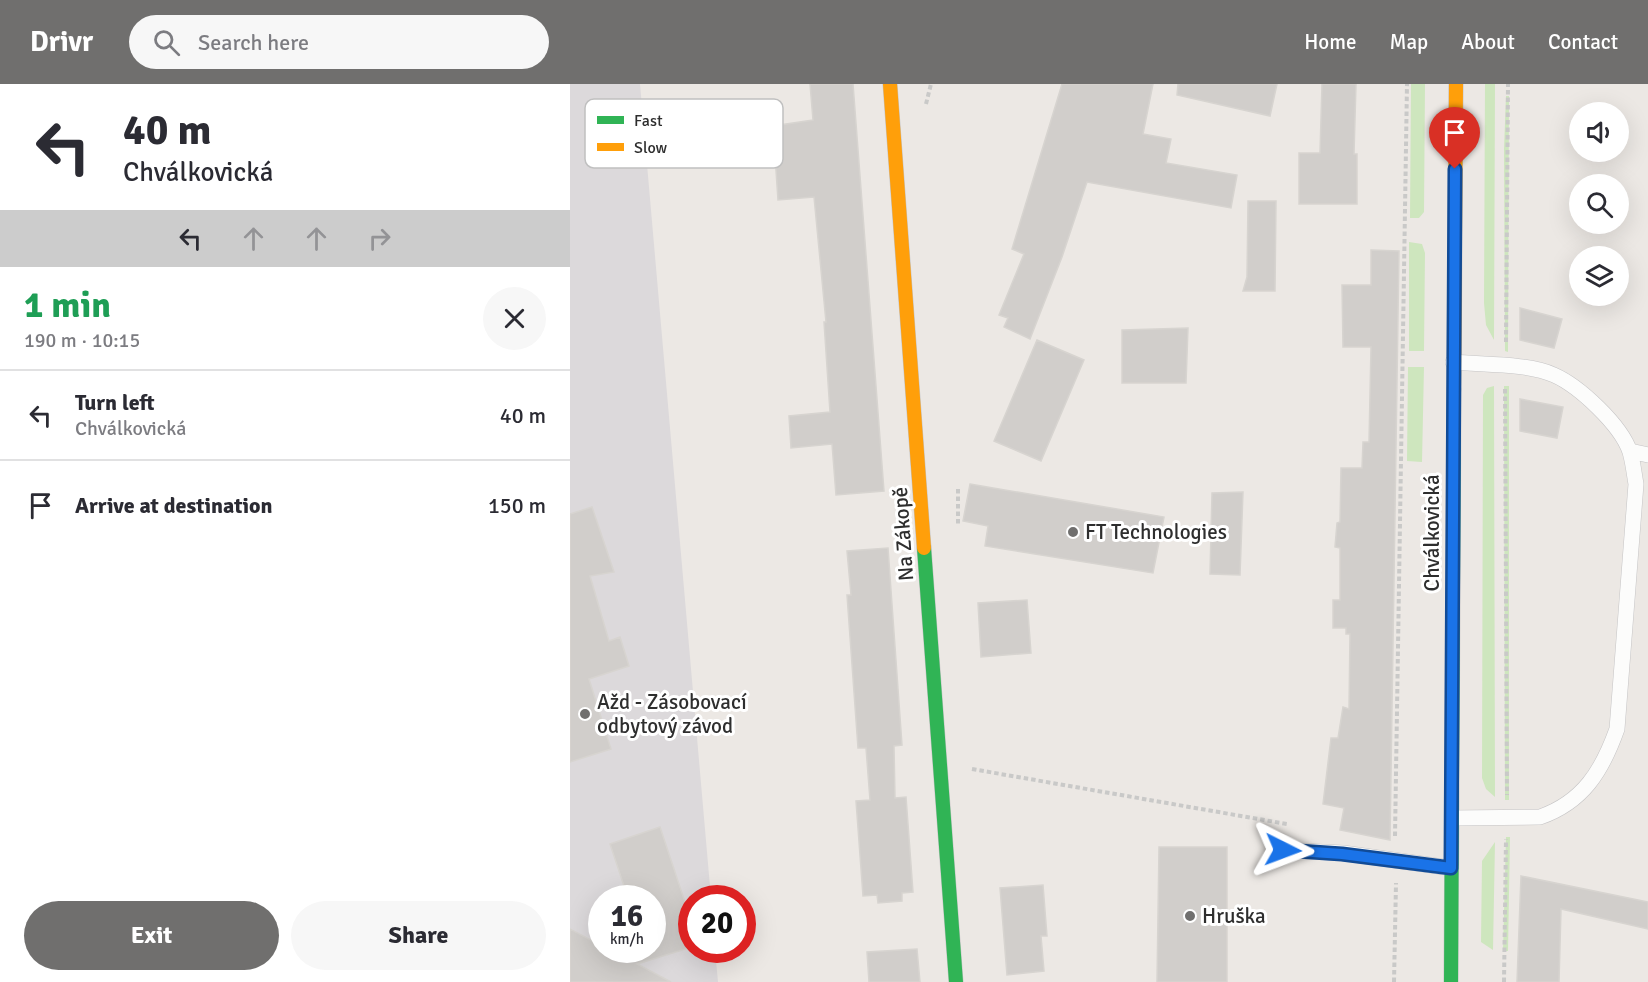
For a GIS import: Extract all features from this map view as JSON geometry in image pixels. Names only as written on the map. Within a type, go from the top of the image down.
[{"type":"main road","name":"Na Zákopě","points":[[890,84],[956,982]]},
{"type":"main road","name":"Chválkovická","points":[[1451,982],[1456,84]]},
{"type":"lane","points":[[1452,818],[1540,817],[1552,813],[1580,796],[1597,776],[1617,729],[1636,484],[1630,451],[1611,423],[1584,394],[1553,374],[1514,367],[1453,362]]},
{"type":"lane","points":[[1630,451],[1648,455]]},
{"type":"lane","points":[[1283,850],[1342,854],[1396,863],[1451,868]]},
{"type":"path","points":[[1394,982],[1407,84]]},
{"type":"path","points":[[1506,351],[1508,84]]},
{"type":"path","points":[[1505,386],[1506,800]]},
{"type":"path","points":[[942,770],[970,769],[1289,825]]},
{"type":"path","points":[[1504,982],[1506,838]]},
{"type":"shaded area","points":[[570,84],[640,84],[641,99],[585,99],[585,168],[647,168],[710,885],[678,885],[678,963],[716,963],[718,982],[570,982]]},
{"type":"green space","points":[[1411,84],[1425,84],[1424,212],[1419,218],[1410,218]]},
{"type":"green space","points":[[1485,84],[1495,84],[1494,340],[1486,325],[1484,303]]},
{"type":"green space","points":[[1506,96],[1509,96],[1508,352],[1505,351]]},
{"type":"green space","points":[[1409,242],[1422,244],[1425,253],[1424,351],[1409,351]]},
{"type":"green space","points":[[1408,367],[1424,367],[1422,462],[1407,461]]},
{"type":"green space","points":[[1494,386],[1495,797],[1486,789],[1482,778],[1483,395],[1487,388]]},
{"type":"green space","points":[[1504,386],[1509,386],[1509,800],[1505,800]]},
{"type":"green space","points":[[1506,837],[1510,837],[1508,951],[1503,951]]},
{"type":"green space","points":[[1495,842],[1493,950],[1481,942],[1482,861]]},
{"type":"building","points":[[810,84],[853,84],[884,491],[836,495],[832,444],[791,448],[789,416],[830,412],[824,322],[826,322],[814,197],[778,200],[776,168],[783,168],[783,124],[813,120]]},
{"type":"building","points":[[1062,84],[1153,84],[1143,134],[1171,139],[1166,163],[1237,175],[1231,208],[1087,182],[1062,257],[1030,339],[1004,327],[1008,318],[999,315],[1024,254],[1012,249]]},
{"type":"building","points":[[1178,84],[1277,84],[1270,116],[1177,95]]},
{"type":"building","points":[[1322,84],[1356,84],[1354,154],[1357,154],[1357,204],[1299,204],[1299,153],[1320,153]]},
{"type":"building","points":[[1248,201],[1276,201],[1275,291],[1243,291],[1247,277]]},
{"type":"building","points":[[1371,250],[1399,251],[1390,840],[1340,830],[1344,808],[1323,804],[1331,738],[1338,738],[1343,707],[1349,709],[1350,634],[1346,634],[1346,628],[1333,628],[1333,600],[1340,600],[1340,548],[1335,547],[1337,523],[1340,522],[1341,468],[1362,468],[1363,442],[1369,442],[1371,347],[1343,347],[1342,285],[1371,285]]},
{"type":"building","points":[[1520,308],[1562,319],[1554,348],[1520,340]]},
{"type":"building","points":[[1188,328],[1186,383],[1122,383],[1122,330]]},
{"type":"building","points":[[1037,340],[1084,360],[1041,461],[994,441]]},
{"type":"building","points":[[1520,399],[1563,407],[1557,438],[1520,431]]},
{"type":"building","points":[[970,484],[1164,517],[1153,573],[985,546],[988,526],[963,521]]},
{"type":"building","points":[[1243,492],[1240,575],[1210,574],[1212,493]]},
{"type":"building","points":[[592,507],[614,572],[590,576],[609,641],[620,637],[629,666],[589,679],[611,749],[570,762],[570,514]]},
{"type":"building","points":[[888,548],[902,745],[894,746],[895,798],[906,797],[913,892],[902,893],[902,901],[878,903],[877,895],[863,896],[856,801],[870,800],[866,748],[858,748],[847,595],[851,595],[847,551]]},
{"type":"building","points":[[1027,600],[1031,653],[981,657],[978,603]]},
{"type":"building","points":[[660,827],[679,885],[678,951],[666,955],[666,885],[624,885],[610,844]]},
{"type":"building","points":[[1159,847],[1227,847],[1227,982],[1157,982]]},
{"type":"building","points":[[1521,876],[1648,902],[1648,929],[1561,909],[1559,982],[1517,982]]},
{"type":"building","points":[[1043,885],[1047,936],[1041,936],[1044,971],[1007,975],[1000,888]]},
{"type":"building","points":[[570,929],[588,939],[588,963],[640,963],[637,964],[671,982],[570,982]]},
{"type":"building","points":[[917,949],[920,982],[869,982],[867,952]]},
{"type":"traffic: fast","points":[[1451,982],[1454,389]]},
{"type":"traffic: fast","points":[[924,548],[956,982]]},
{"type":"traffic: slow","points":[[890,84],[924,548]]},
{"type":"traffic: slow","points":[[1454,389],[1456,84]]},
{"type":"place","name":"FT Technologies","points":[[1073,532]]},
{"type":"place","name":"Ažd - Zásobovací odbytový závod","points":[[585,714]]},
{"type":"place","name":"Hruška","points":[[1190,916]]},
{"type":"route","points":[[1283,850],[1342,854],[1396,863],[1451,868],[1455,169]]}]
